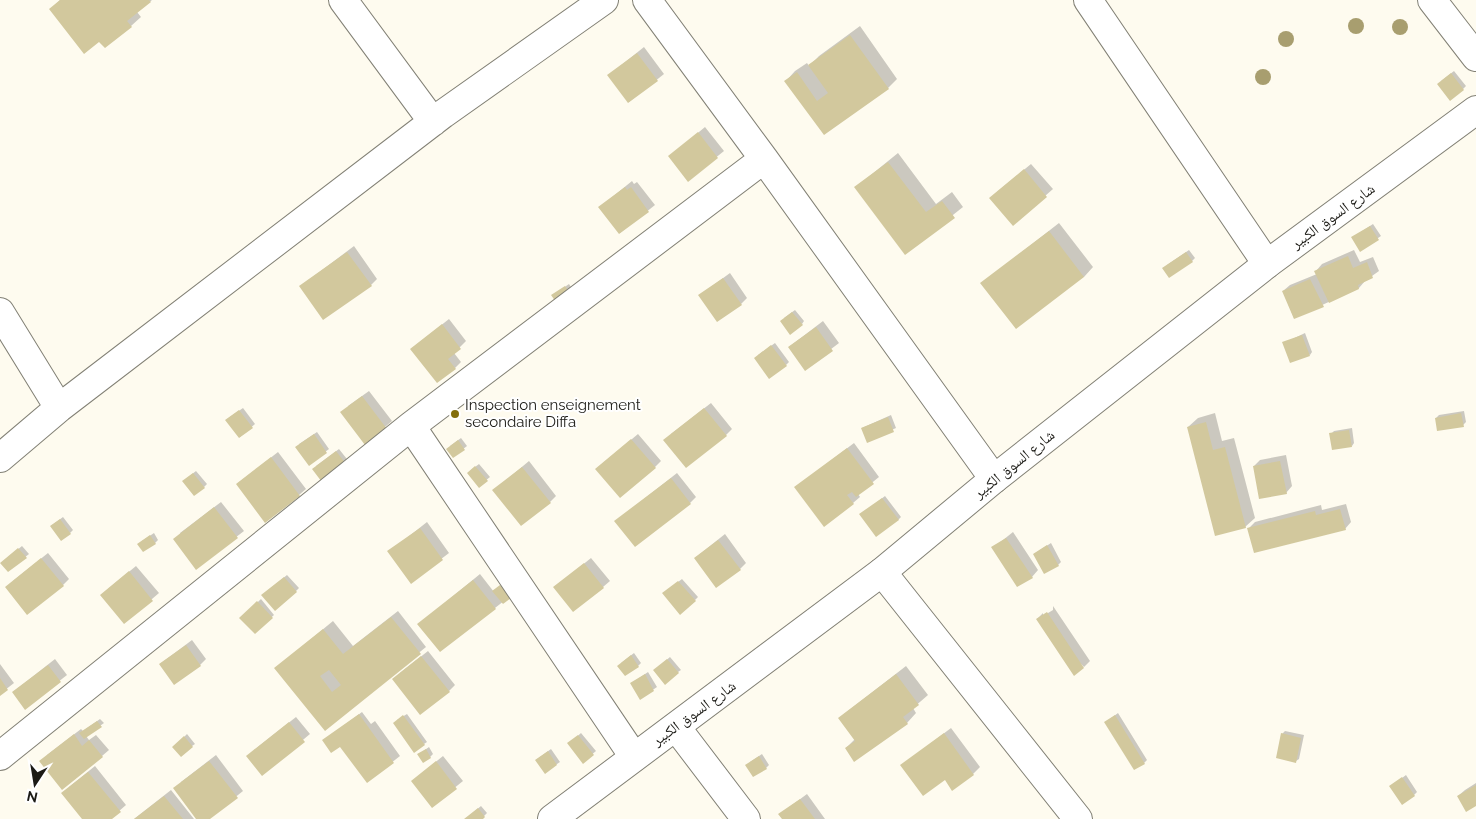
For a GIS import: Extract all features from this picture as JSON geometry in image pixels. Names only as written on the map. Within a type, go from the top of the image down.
[{"type":"street","points":[[343,0],[433,122]]},
{"type":"street","points":[[0,458],[59,408],[433,122],[604,0]]},
{"type":"street","points":[[647,0],[764,159],[994,480]]},
{"type":"street","points":[[1088,0],[1267,264]]},
{"type":"street","points":[[1432,0],[1476,57]]},
{"type":"street","name":"شارع السوق الكبير","points":[[552,819],[882,572],[994,480],[1267,264],[1476,110]]},
{"type":"street","points":[[0,756],[411,426],[764,159]]},
{"type":"street","points":[[0,312],[59,408]]},
{"type":"street","points":[[411,426],[634,757]]},
{"type":"street","points":[[882,572],[1078,819]]},
{"type":"street","points":[[676,727],[746,819]]},
{"type":"building","points":[[60,0],[149,0],[151,2],[127,21],[132,27],[105,48],[99,42],[84,54],[49,9]]},
{"type":"building","points":[[850,35],[889,89],[824,135],[784,81],[797,72],[817,101],[828,93],[808,65]]},
{"type":"building","points":[[637,53],[658,81],[628,103],[607,75]]},
{"type":"building","points":[[1451,73],[1464,90],[1450,101],[1437,84]]},
{"type":"building","points":[[698,132],[718,158],[688,182],[668,156]]},
{"type":"building","points":[[888,162],[926,212],[942,201],[955,218],[905,255],[854,187]]},
{"type":"building","points":[[1024,169],[1047,197],[1013,226],[989,198]]},
{"type":"building","points":[[625,187],[627,190],[631,187],[649,212],[619,234],[598,207]]},
{"type":"building","points":[[1370,226],[1379,240],[1360,252],[1351,237]]},
{"type":"building","points":[[1049,231],[1084,277],[1016,329],[980,283]]},
{"type":"building","points":[[347,252],[372,286],[323,320],[299,286]]},
{"type":"building","points":[[1186,252],[1193,262],[1169,278],[1162,268]]},
{"type":"building","points":[[1348,256],[1353,268],[1367,262],[1373,278],[1358,285],[1359,289],[1329,303],[1314,271]]},
{"type":"building","points":[[723,278],[742,305],[717,322],[698,295]]},
{"type":"building","points":[[1310,279],[1324,307],[1294,319],[1282,291]]},
{"type":"building","points":[[565,286],[574,299],[560,308],[551,295]]},
{"type":"building","points":[[792,312],[803,325],[790,335],[780,321]]},
{"type":"building","points":[[442,324],[461,349],[448,359],[456,369],[437,383],[410,349]]},
{"type":"building","points":[[816,327],[833,351],[805,371],[788,347]]},
{"type":"building","points":[[1302,335],[1310,356],[1290,363],[1282,342]]},
{"type":"building","points":[[771,345],[787,366],[769,379],[754,358]]},
{"type":"building","points":[[362,396],[387,429],[365,445],[340,412]]},
{"type":"building","points":[[704,408],[727,436],[686,468],[663,440]]},
{"type":"building","points":[[239,410],[253,428],[239,438],[225,420]]},
{"type":"building","points":[[1461,413],[1464,427],[1437,431],[1435,418]]},
{"type":"building","points":[[888,417],[894,432],[867,443],[861,428]]},
{"type":"building","points":[[1206,422],[1213,450],[1225,447],[1246,528],[1215,536],[1187,427]]},
{"type":"building","points":[[1349,430],[1352,447],[1332,450],[1329,433]]},
{"type":"building","points":[[314,434],[327,453],[309,466],[295,447]]},
{"type":"building","points":[[631,439],[656,468],[620,498],[595,469]]},
{"type":"building","points":[[458,440],[465,450],[453,458],[446,449]]},
{"type":"building","points":[[847,448],[874,484],[856,497],[852,492],[847,495],[854,504],[824,527],[794,487]]},
{"type":"building","points":[[336,451],[352,472],[328,490],[312,469]]},
{"type":"building","points":[[271,457],[300,496],[265,523],[236,484]]},
{"type":"building","points":[[1280,461],[1287,494],[1259,499],[1253,466]]},
{"type":"building","points":[[475,466],[488,481],[479,488],[467,473]]},
{"type":"building","points":[[522,467],[551,503],[521,526],[492,490]]},
{"type":"building","points":[[193,473],[205,488],[194,496],[182,481]]},
{"type":"building","points":[[671,478],[691,504],[635,547],[614,521]]},
{"type":"building","points":[[882,498],[899,520],[876,537],[859,514]]},
{"type":"building","points":[[214,507],[238,538],[196,570],[173,539]]},
{"type":"building","points":[[1340,509],[1346,530],[1254,553],[1247,528],[1315,511],[1316,515]]},
{"type":"building","points":[[60,519],[71,534],[61,541],[50,526]]},
{"type":"building","points":[[420,528],[443,560],[411,584],[387,551]]},
{"type":"building","points":[[150,535],[156,544],[143,552],[137,544]]},
{"type":"building","points":[[1006,538],[1033,578],[1017,587],[991,547]]},
{"type":"building","points":[[718,540],[741,570],[716,588],[694,558]]},
{"type":"building","points":[[1047,545],[1059,566],[1044,574],[1033,554]]},
{"type":"building","points":[[18,548],[27,558],[8,572],[0,563]]},
{"type":"building","points":[[41,558],[64,586],[27,615],[5,587]]},
{"type":"building","points":[[584,563],[604,588],[573,612],[553,587]]},
{"type":"building","points":[[129,571],[153,601],[124,624],[100,595]]},
{"type":"building","points":[[284,577],[297,592],[275,611],[261,595]]},
{"type":"building","points":[[473,580],[496,609],[440,652],[417,624]]},
{"type":"building","points":[[678,581],[696,601],[680,615],[662,593]]},
{"type":"building","points":[[500,585],[511,598],[503,604],[492,591]]},
{"type":"building","points":[[257,601],[273,618],[255,634],[239,618]]},
{"type":"building","points":[[1047,612],[1084,668],[1074,676],[1036,619]]},
{"type":"building","points":[[391,617],[421,654],[325,731],[274,668],[323,629],[343,654]],"holes":[[[329,670],[341,685],[332,692],[320,676]]]},
{"type":"building","points":[[186,645],[201,666],[174,685],[159,664]]},
{"type":"building","points":[[631,655],[639,667],[625,676],[617,666]]},
{"type":"building","points":[[421,656],[450,692],[420,715],[392,679]]},
{"type":"building","points":[[667,659],[679,673],[665,685],[653,670]]},
{"type":"building","points":[[48,665],[61,682],[25,710],[12,692]]},
{"type":"building","points":[[645,674],[654,691],[640,700],[630,683]]},
{"type":"building","points":[[896,674],[919,705],[903,717],[908,724],[854,762],[845,748],[855,741],[838,718]]},
{"type":"building","points":[[0,678],[8,690],[0,696]]},
{"type":"building","points":[[359,714],[394,763],[367,783],[340,747],[331,753],[322,740]]},
{"type":"building","points":[[403,715],[425,745],[414,753],[393,723]]},
{"type":"building","points":[[1115,715],[1145,764],[1134,770],[1104,722]]},
{"type":"building","points":[[97,721],[102,727],[84,739],[79,733]]},
{"type":"building","points":[[289,722],[305,742],[262,776],[246,756]]},
{"type":"building","points":[[944,733],[974,775],[952,791],[945,780],[923,796],[900,765]]},
{"type":"building","points":[[1281,733],[1301,738],[1296,763],[1276,758]]},
{"type":"building","points":[[74,734],[82,746],[89,740],[103,757],[62,790],[39,761]]},
{"type":"building","points":[[578,735],[594,755],[583,764],[567,743]]},
{"type":"building","points":[[184,736],[193,747],[181,757],[172,747]]},
{"type":"building","points":[[426,749],[431,758],[423,763],[417,754]]},
{"type":"building","points":[[548,751],[557,765],[545,774],[535,760]]},
{"type":"building","points":[[759,756],[767,769],[753,777],[745,765]]},
{"type":"building","points":[[209,761],[238,798],[210,819],[196,819],[173,788]]},
{"type":"building","points":[[436,761],[457,789],[432,808],[411,781]]},
{"type":"building","points":[[88,772],[121,812],[112,819],[82,819],[61,793]]},
{"type":"building","points":[[1402,777],[1415,796],[1402,805],[1389,786]]},
{"type":"building","points":[[1476,785],[1476,806],[1466,812],[1457,796]]},
{"type":"building","points":[[164,796],[183,819],[134,819]]},
{"type":"building","points":[[800,799],[815,819],[782,819],[778,814]]},
{"type":"building","points":[[478,808],[485,817],[483,819],[464,819]]},
{"type":"place","name":"Inspection enseignement secondaire Diffa","points":[[455,414]]}]
